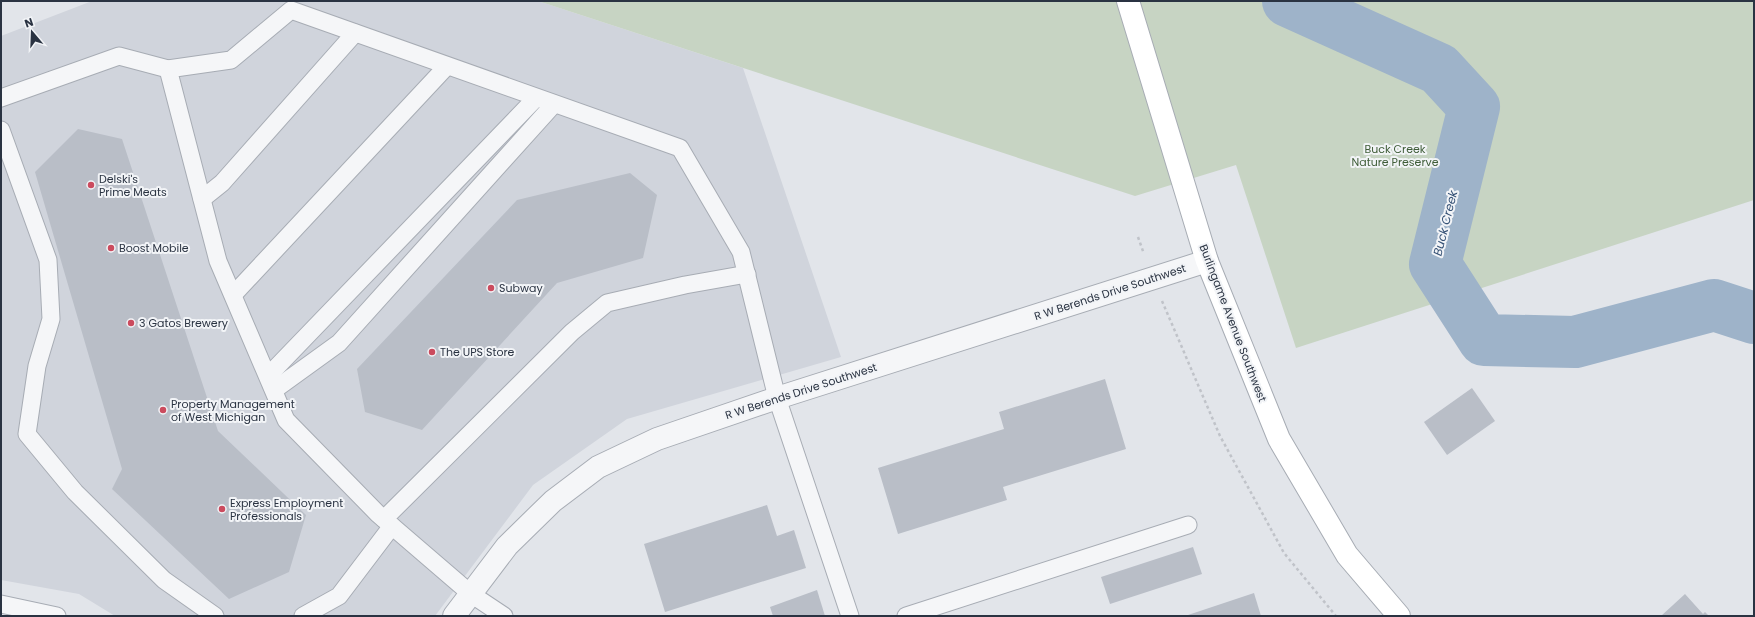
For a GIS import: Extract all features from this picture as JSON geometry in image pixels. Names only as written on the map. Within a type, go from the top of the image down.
[{"type":"street","name":"Burlingame Avenue Southwest","points":[[1128,1],[1206,261],[1279,439],[1347,555],[1399,616]]},
{"type":"street","name":"R W Berends Drive Southwest","points":[[454,616],[507,546],[553,501],[598,467],[657,439],[778,398],[1206,261]]},
{"type":"lane","points":[[1,98],[119,56],[168,68],[231,60],[290,6],[354,33],[680,148],[741,252],[778,398],[850,616]]},
{"type":"lane","points":[[202,199],[222,183],[354,33]]},
{"type":"lane","points":[[233,295],[447,66]]},
{"type":"lane","points":[[168,68],[218,261],[286,420],[388,522],[471,594],[504,616]]},
{"type":"lane","points":[[271,383],[536,98]]},
{"type":"lane","points":[[271,383],[339,343],[554,104]]},
{"type":"lane","points":[[1,130],[48,260],[51,319],[37,366],[28,434],[75,492],[164,580],[215,616]]},
{"type":"lane","points":[[303,616],[339,596],[388,522],[572,332],[607,303],[684,285],[747,274]]},
{"type":"lane","points":[[906,616],[1188,525]]},
{"type":"lane","points":[[1,604],[57,616]]},
{"type":"path","points":[[1138,237],[1153,278],[1224,443],[1284,553],[1336,616]]},
{"type":"shaded area","points":[[92,1],[538,1],[743,68],[841,357],[627,419],[533,485],[435,616],[115,616],[79,594],[1,580],[1,36]]},
{"type":"green space","name":"Buck Creek Nature Preserve","points":[[538,1],[1754,1],[1754,200],[1296,348],[1236,165],[1135,196]]},
{"type":"building","points":[[78,129],[122,139],[218,431],[306,515],[289,572],[229,599],[112,489],[122,469],[35,172]]},
{"type":"building","points":[[630,173],[657,195],[643,258],[557,283],[422,430],[365,412],[357,369],[517,200]]},
{"type":"building","points":[[1105,379],[1126,449],[1003,487],[1007,500],[898,534],[878,468],[1004,429],[999,412]]},
{"type":"building","points":[[1472,388],[1495,421],[1447,455],[1424,422]]},
{"type":"building","points":[[767,505],[777,536],[794,530],[806,568],[665,612],[644,544]]},
{"type":"building","points":[[1193,547],[1202,574],[1110,604],[1101,577]]},
{"type":"building","points":[[817,590],[825,616],[773,616],[770,607]]},
{"type":"building","points":[[1254,593],[1261,616],[1185,616]]},
{"type":"building","points":[[1685,594],[1703,614],[1705,612],[1709,616],[1661,616]]},
{"type":"waterway","name":"Buck Creek","points":[[1288,1],[1439,69],[1474,107],[1435,264],[1484,340],[1575,342],[1714,305],[1754,318]]},
{"type":"place","name":"Delski's Prime Meats","points":[[91,185]]},
{"type":"place","name":"Boost Mobile","points":[[111,248]]},
{"type":"place","name":"Subway","points":[[491,288]]},
{"type":"place","name":"3 Gatos Brewery","points":[[131,323]]},
{"type":"place","name":"The UPS Store","points":[[432,352]]},
{"type":"place","name":"Property Management of West Michigan","points":[[163,410]]},
{"type":"place","name":"Express Employment Professionals","points":[[222,509]]}]
